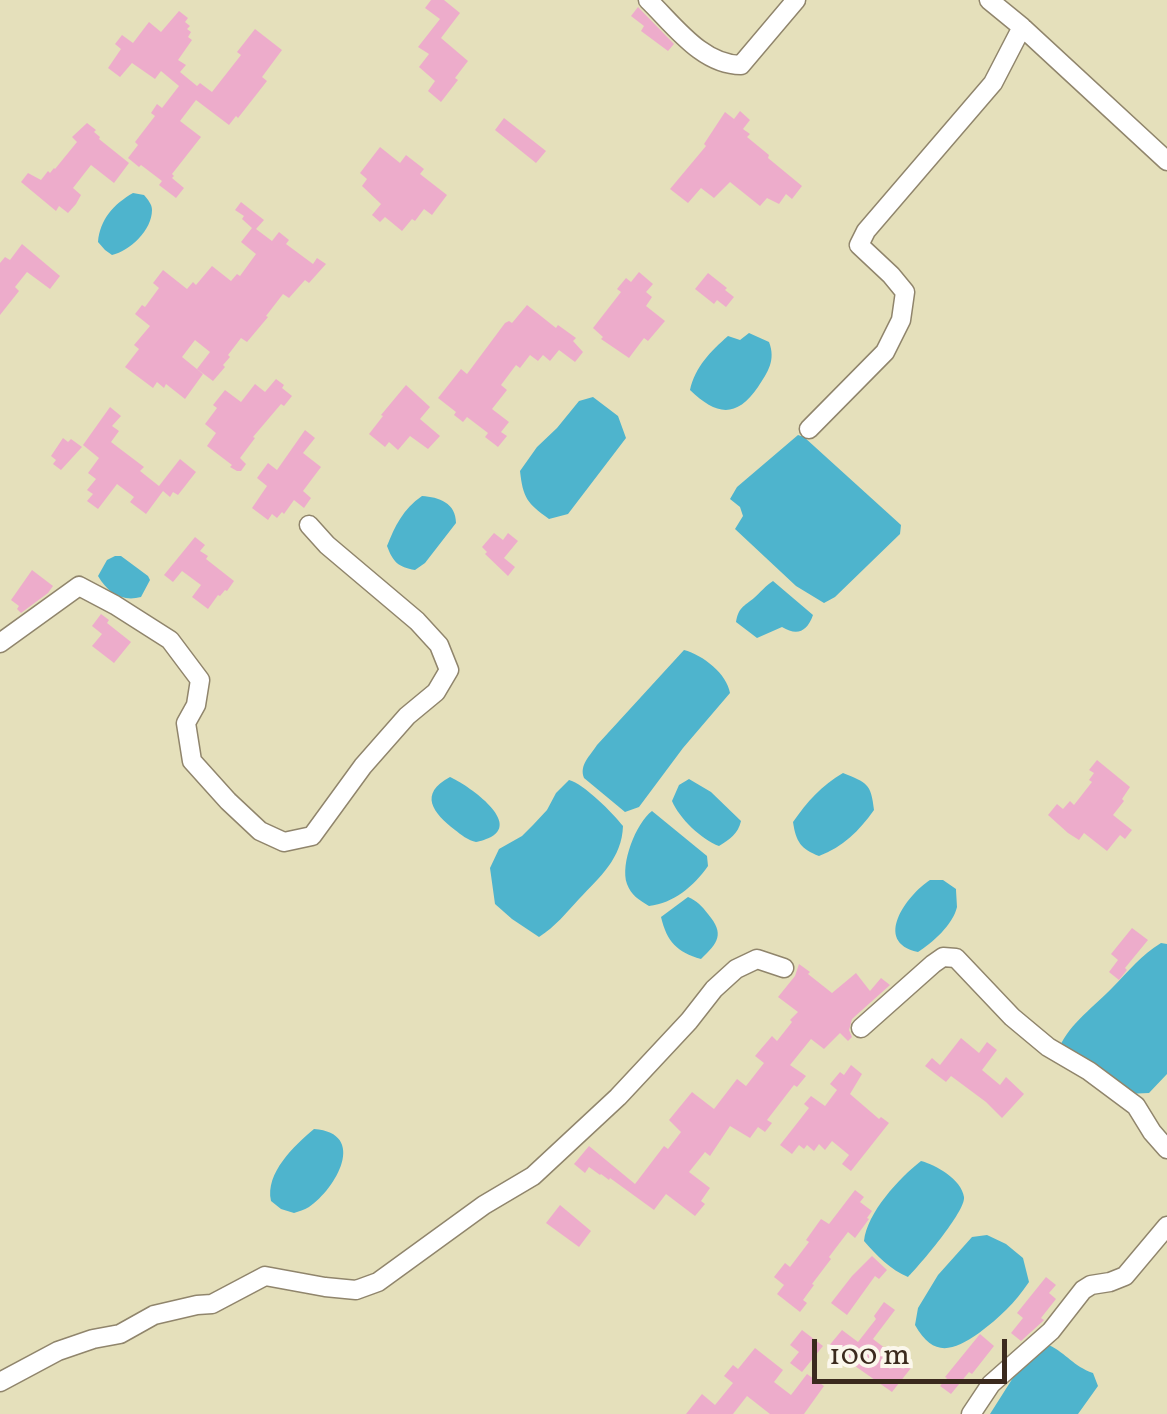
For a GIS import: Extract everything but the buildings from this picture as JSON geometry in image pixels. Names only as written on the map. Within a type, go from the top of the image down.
[{"type":"street","points":[[648,0],[703,53],[726,65],[741,64],[796,0]]},
{"type":"street","points":[[989,0],[1167,161]]},
{"type":"street","points":[[810,429],[885,352],[902,320],[905,292],[858,245],[866,230],[993,83],[1022,27]]},
{"type":"street","points":[[0,643],[79,586],[115,605],[170,640],[200,680],[196,705],[186,723],[192,761],[260,831],[284,842],[312,836],[363,766],[408,716],[436,692],[449,670],[440,645],[308,526]]},
{"type":"street","points":[[0,1382],[58,1351],[120,1334],[154,1315],[212,1304],[265,1276],[356,1290],[378,1282],[484,1205],[534,1176],[618,1097],[736,969],[757,958],[784,968]]},
{"type":"street","points":[[861,1028],[933,964],[943,958],[956,958],[1036,1037],[1136,1106],[1167,1149]]},
{"type":"street","points":[[970,1414],[992,1384],[1051,1331],[1082,1290],[1125,1276],[1167,1226]]},
{"type":"water","points":[[133,193],[148,200],[151,218],[139,238],[112,255],[98,242],[102,226],[114,207]]},
{"type":"water","points":[[749,333],[769,342],[771,360],[765,376],[750,397],[734,409],[708,405],[690,390],[696,374],[728,336],[740,340]]},
{"type":"water","points":[[593,397],[618,416],[626,438],[568,514],[549,519],[527,499],[520,471],[579,401]]},
{"type":"water","points":[[798,435],[901,525],[900,534],[824,603],[796,586],[735,529],[743,516],[740,507],[730,499],[737,487]]},
{"type":"water","points":[[422,496],[445,502],[453,510],[456,523],[415,570],[397,563],[387,546],[400,518]]},
{"type":"water","points":[[121,556],[148,576],[150,580],[141,597],[116,595],[98,576],[107,560]]},
{"type":"water","points":[[773,581],[813,615],[801,631],[782,627],[757,638],[736,622],[737,617]]},
{"type":"water","points":[[684,650],[713,666],[730,693],[639,807],[625,812],[584,778],[584,765],[597,745]]},
{"type":"water","points":[[843,773],[866,785],[874,810],[850,838],[819,856],[800,844],[793,822],[815,794]]},
{"type":"water","points":[[450,777],[478,795],[495,813],[499,830],[491,837],[470,840],[435,810],[434,790]]},
{"type":"water","points":[[689,779],[711,792],[741,821],[736,833],[719,846],[692,828],[672,801],[679,785]]},
{"type":"water","points":[[569,780],[612,814],[623,826],[622,837],[602,875],[539,937],[495,904],[490,868],[499,849],[522,836]]},
{"type":"water","points":[[652,811],[707,856],[708,866],[682,893],[649,906],[636,897],[625,876],[635,834]]},
{"type":"water","points":[[930,880],[943,880],[956,889],[957,907],[947,927],[918,952],[904,947],[897,939],[896,929],[904,907]]},
{"type":"water","points":[[688,897],[706,911],[718,933],[701,959],[674,945],[661,917]]},
{"type":"water","points":[[1161,943],[1167,944],[1167,1074],[1149,1093],[1126,1094],[1059,1048],[1083,1015]]},
{"type":"water","points":[[314,1129],[340,1140],[342,1163],[329,1188],[309,1207],[294,1213],[281,1209],[271,1201],[272,1180],[290,1152]]},
{"type":"water","points":[[921,1161],[953,1179],[964,1197],[950,1226],[908,1277],[884,1262],[864,1241],[871,1219],[885,1197]]},
{"type":"water","points":[[987,1235],[1023,1258],[1029,1282],[1006,1310],[979,1333],[952,1347],[936,1347],[915,1325],[918,1308],[938,1275],[972,1237]]},
{"type":"water","points":[[1049,1345],[1093,1373],[1098,1386],[1078,1414],[990,1414],[1016,1373]]}]
